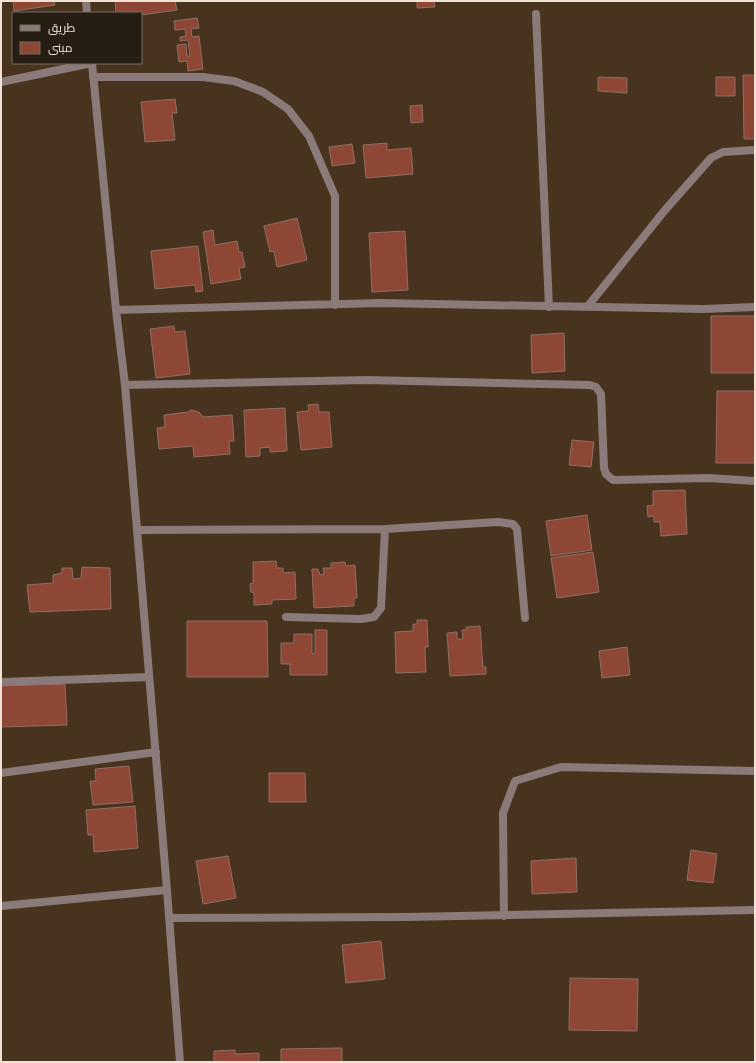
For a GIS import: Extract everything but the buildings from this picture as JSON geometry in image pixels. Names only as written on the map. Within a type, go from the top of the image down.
[{"type":"street","points":[[86,1],[87,12]]},
{"type":"street","points":[[536,14],[549,307]]},
{"type":"street","points":[[1,82],[87,64]]},
{"type":"street","points":[[92,64],[116,310],[125,384],[180,1062]]},
{"type":"street","points":[[93,77],[203,77],[234,81],[263,92],[288,109],[309,136],[336,196],[335,305]]},
{"type":"street","points":[[588,306],[665,210],[711,158],[724,152],[755,150]]},
{"type":"street","points":[[116,310],[381,303],[703,309],[755,307]]},
{"type":"street","points":[[125,384],[366,380],[590,385],[596,387],[601,394],[604,468],[606,474],[613,480],[709,478],[755,481]]},
{"type":"street","points":[[137,530],[385,529],[498,522],[513,524],[517,529],[525,618]]},
{"type":"street","points":[[286,617],[361,619],[374,617],[381,608],[385,529]]},
{"type":"street","points":[[1,682],[149,677]]},
{"type":"street","points":[[1,773],[156,752]]},
{"type":"street","points":[[504,916],[503,813],[515,781],[561,767],[755,770]]},
{"type":"street","points":[[1,906],[167,890]]},
{"type":"street","points":[[169,918],[504,916],[755,910]]}]
